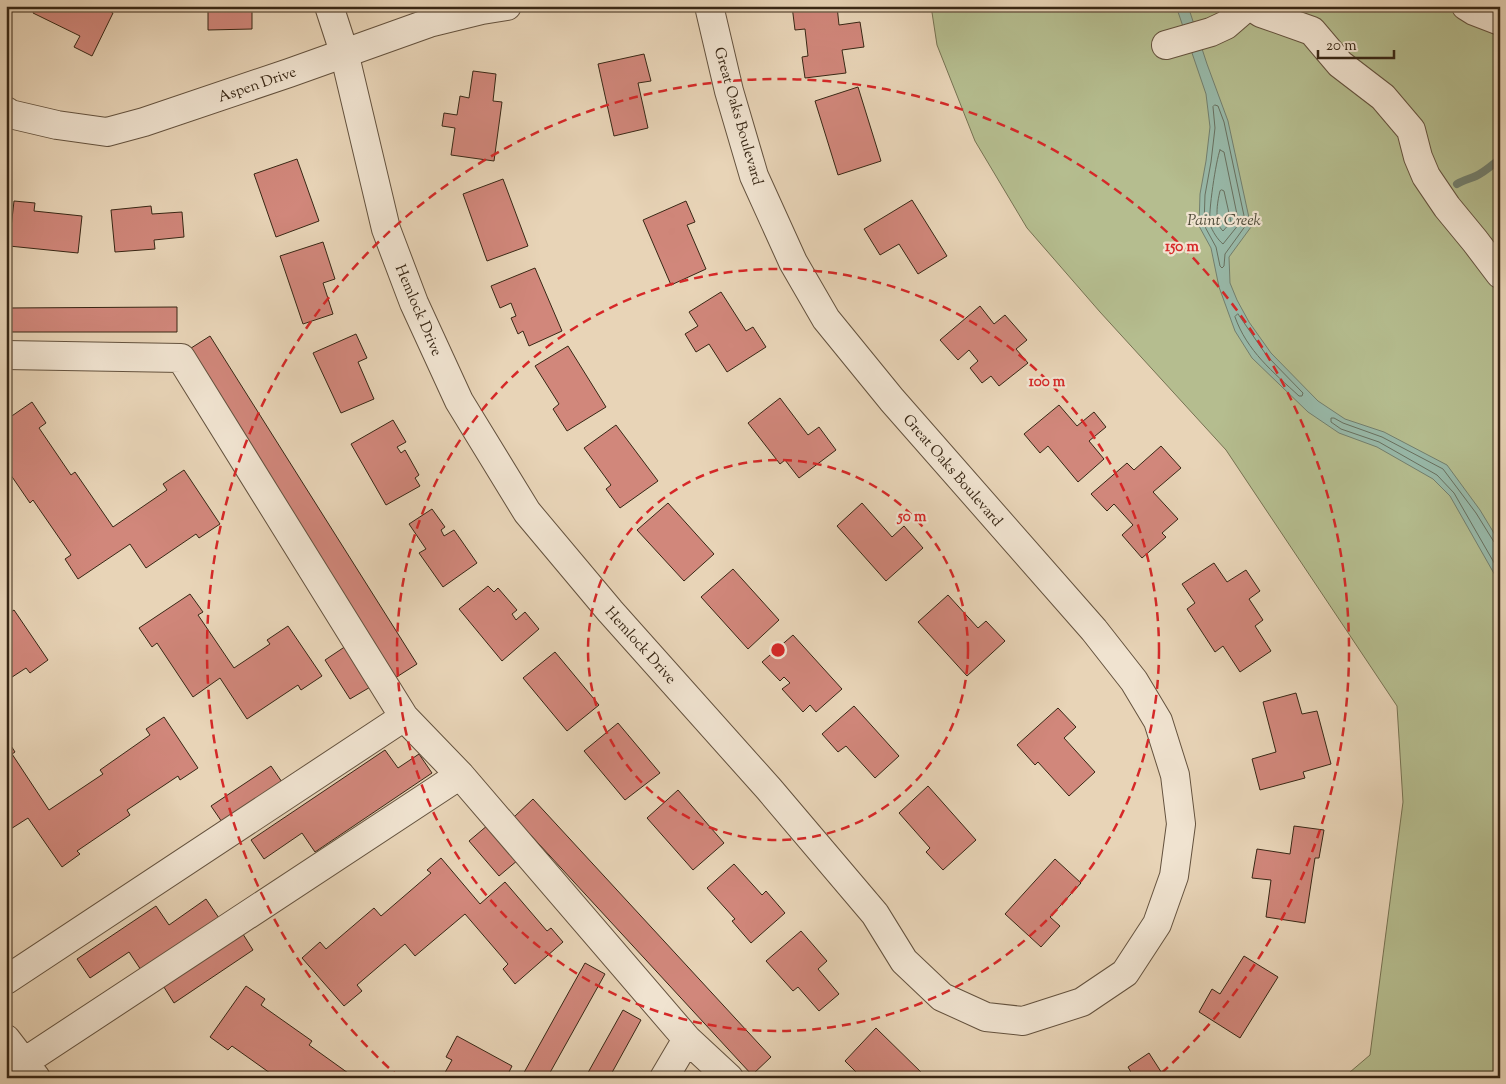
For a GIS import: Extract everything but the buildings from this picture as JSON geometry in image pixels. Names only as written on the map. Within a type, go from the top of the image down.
[{"type":"street","name":"Hemlock Drive","points":[[329,6],[344,52],[375,176],[386,229],[414,303],[459,402],[527,512],[610,611],[769,789],[875,914],[904,961],[942,997],[986,1017],[1023,1022],[1082,1002],[1125,972],[1157,924]]},
{"type":"street","name":"Aspen Drive","points":[[6,111],[10,114],[57,125],[107,132],[153,119],[289,73],[429,23],[507,6]]},
{"type":"street","name":"Great Oaks Boulevard","points":[[710,6],[729,91],[754,176],[793,262],[826,319],[892,400],[1094,630],[1134,681],[1158,721],[1175,774],[1181,824],[1174,876],[1157,924]]},
{"type":"street","points":[[1166,45],[1211,32],[1226,25],[1249,6],[1312,31],[1340,64],[1383,97],[1411,130],[1418,157],[1426,176],[1447,207],[1500,274]]},
{"type":"street","points":[[1466,6],[1500,22]]},
{"type":"street","points":[[6,355],[181,358],[404,717],[460,775],[687,1039],[729,1078]]},
{"type":"street","points":[[6,980],[404,717]]},
{"type":"street","points":[[6,1040],[22,1071],[460,775]]},
{"type":"street","points":[[664,1078],[687,1039]]},
{"type":"shaded area","points":[[931,6],[1500,6],[1500,1078],[1343,1078],[1370,1055],[1403,802],[1397,706],[1226,450],[1100,312],[1027,228],[975,141],[937,45]]},
{"type":"water","name":"Paint Creek","points":[[1176,6],[1188,6],[1228,121],[1251,227],[1229,257],[1230,283],[1249,322],[1271,353],[1318,401],[1345,419],[1384,432],[1447,465],[1480,510],[1500,543],[1500,584],[1450,496],[1433,479],[1377,447],[1339,433],[1308,412],[1252,358],[1235,331],[1219,287],[1211,248],[1199,226],[1200,194],[1210,127],[1206,94]]},
{"type":"waterway","points":[[1457,184],[1479,174],[1500,159]]}]
